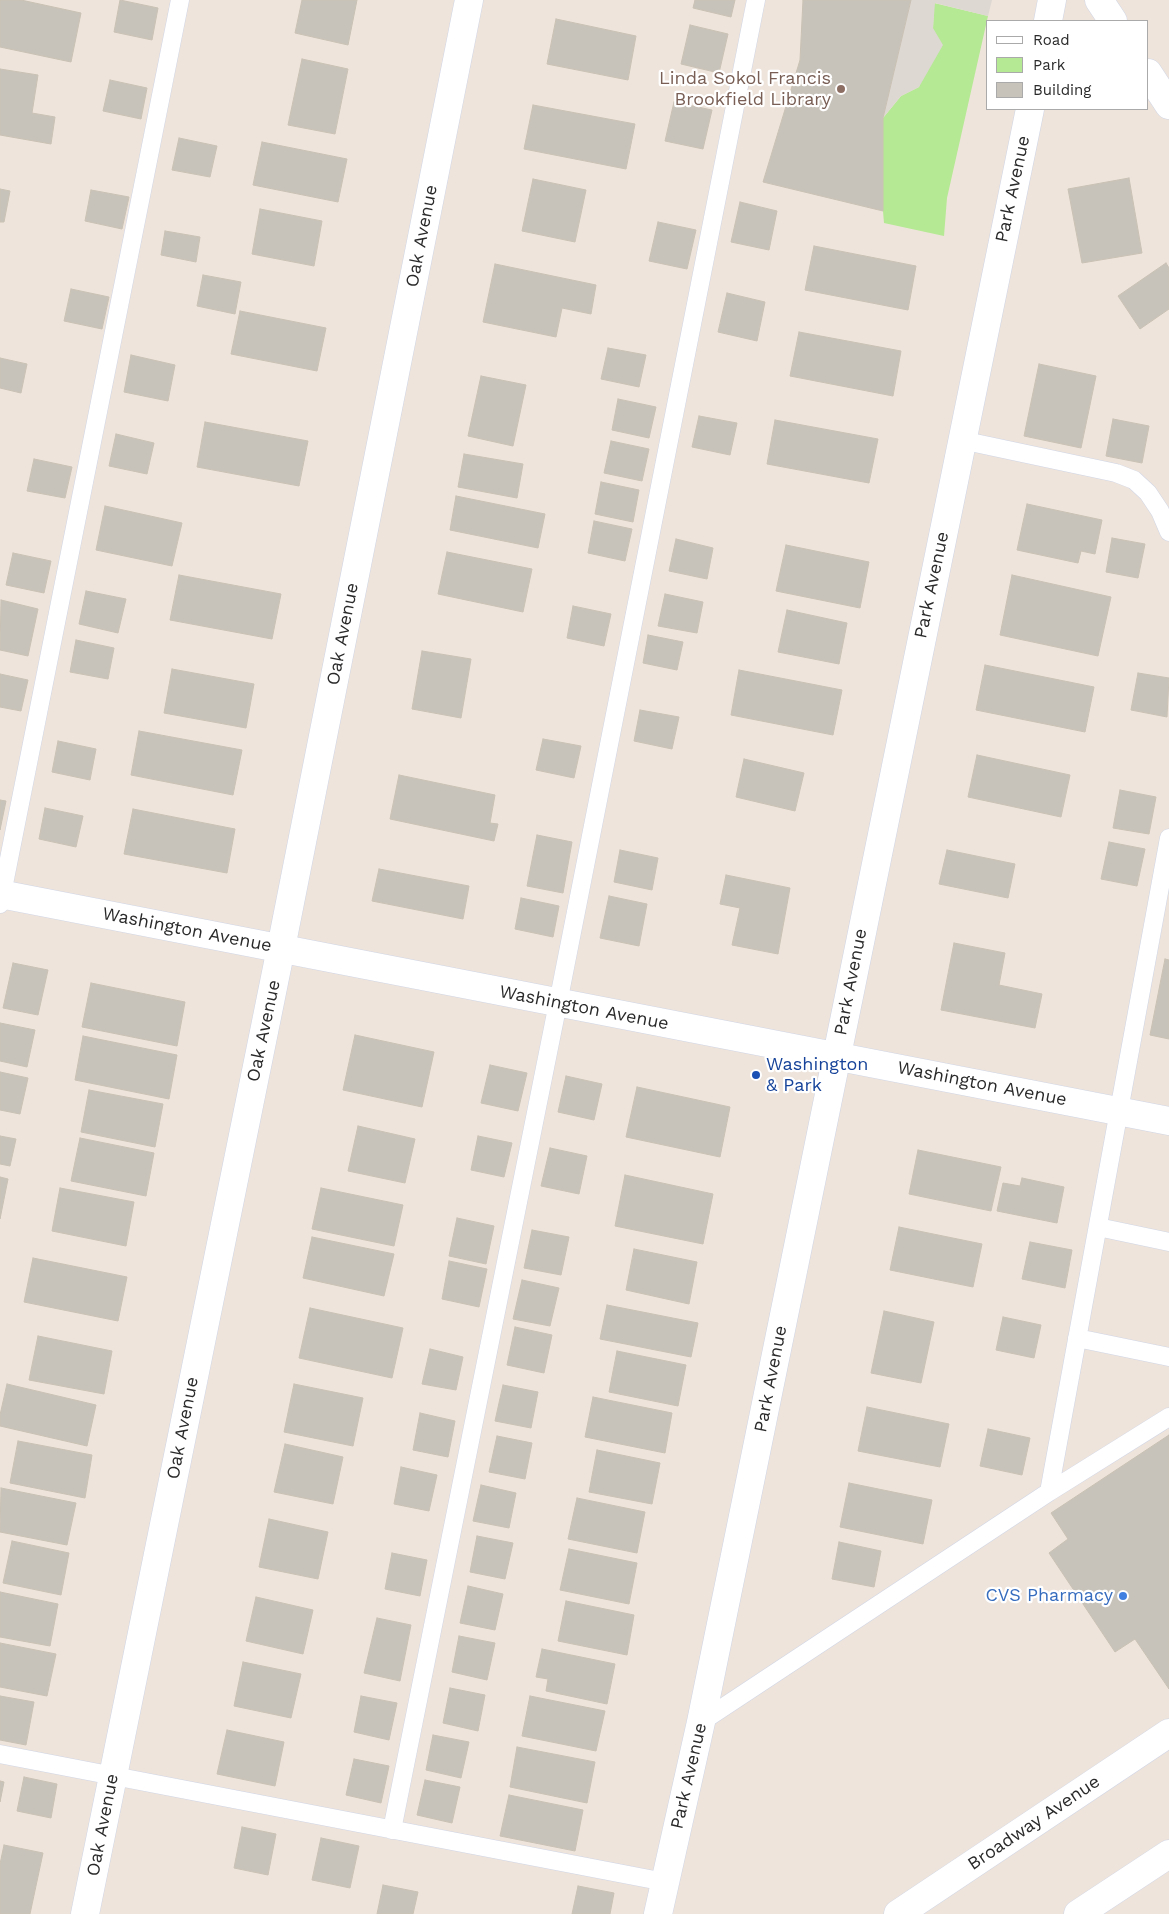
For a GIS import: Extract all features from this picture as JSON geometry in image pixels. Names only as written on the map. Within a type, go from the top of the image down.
[{"type":"street","name":"Oak Avenue","points":[[85,1914],[281,948],[469,0]]},
{"type":"street","points":[[1048,20],[1052,0]]},
{"type":"street","points":[[1099,0],[1112,20]]},
{"type":"street","points":[[1149,75],[1169,105]]},
{"type":"street","name":"Park Avenue","points":[[658,1914],[701,1722],[1030,110]]},
{"type":"street","name":"Washington Avenue","points":[[1,897],[281,948],[1169,1121]]},
{"type":"street","name":"Broadway Avenue","points":[[898,1914],[1169,1733]]},
{"type":"street","points":[[1078,1914],[1169,1854]]},
{"type":"lane","points":[[1,897],[180,0]]},
{"type":"lane","points":[[392,1830],[756,0]]},
{"type":"lane","points":[[961,440],[1116,473],[1134,480],[1148,493],[1160,511],[1169,532]]},
{"type":"lane","points":[[1049,1492],[1169,838]]},
{"type":"lane","points":[[1098,1227],[1169,1242]]},
{"type":"lane","points":[[1077,1338],[1169,1357]]},
{"type":"lane","points":[[701,1722],[1049,1492],[1169,1417]]},
{"type":"lane","points":[[0,1754],[665,1882]]},
{"type":"green space","points":[[934,3],[988,16],[947,198],[944,236],[884,223],[883,211],[883,118],[901,96],[919,87],[933,28]]},
{"type":"shaded area","points":[[911,0],[992,0],[988,16],[935,3],[933,28],[943,45],[919,87],[901,96],[883,118]]},
{"type":"building","points":[[0,0],[21,0],[81,13],[71,62],[0,47]]},
{"type":"building","points":[[120,0],[158,8],[152,40],[114,32]]},
{"type":"building","points":[[302,0],[357,0],[348,45],[295,33]]},
{"type":"building","points":[[695,0],[735,0],[731,17],[693,8]]},
{"type":"building","name":"Linda Sokol Francis Brookfield Library","points":[[803,0],[911,0],[883,118],[883,211],[763,182],[800,60]]},
{"type":"building","points":[[556,19],[636,36],[628,80],[547,64]]},
{"type":"building","points":[[690,25],[728,34],[719,73],[681,64]]},
{"type":"building","points":[[302,59],[348,69],[335,134],[288,125]]},
{"type":"building","points":[[0,69],[38,75],[32,113],[55,117],[51,144],[0,135]]},
{"type":"building","points":[[110,80],[147,88],[141,119],[103,111]]},
{"type":"building","points":[[674,102],[712,110],[703,149],[665,141]]},
{"type":"building","points":[[533,105],[635,124],[626,169],[524,149]]},
{"type":"building","points":[[179,138],[217,146],[210,177],[172,170]]},
{"type":"building","points":[[262,142],[347,159],[338,202],[253,185]]},
{"type":"building","points":[[1129,178],[1142,253],[1082,263],[1068,189]]},
{"type":"building","points":[[533,179],[586,190],[575,242],[522,231]]},
{"type":"building","points":[[0,189],[10,191],[4,222],[0,222]]},
{"type":"building","points":[[91,190],[129,197],[122,229],[85,221]]},
{"type":"building","points":[[740,202],[777,211],[769,250],[731,242]]},
{"type":"building","points":[[260,209],[322,221],[314,266],[252,254]]},
{"type":"building","points":[[658,222],[696,230],[687,269],[649,261]]},
{"type":"building","points":[[165,231],[200,237],[196,262],[161,255]]},
{"type":"building","points":[[814,246],[916,266],[908,310],[805,290]]},
{"type":"building","points":[[1166,263],[1169,268],[1169,309],[1140,329],[1118,296]]},
{"type":"building","points":[[495,264],[596,285],[591,314],[562,308],[556,337],[483,322]]},
{"type":"building","points":[[203,275],[241,282],[235,314],[197,306]]},
{"type":"building","points":[[71,289],[109,297],[102,329],[64,321]]},
{"type":"building","points":[[727,293],[765,302],[757,341],[718,332]]},
{"type":"building","points":[[240,311],[326,328],[317,371],[231,354]]},
{"type":"building","points":[[799,332],[901,351],[893,396],[790,376]]},
{"type":"building","points":[[608,348],[646,355],[639,387],[601,379]]},
{"type":"building","points":[[131,355],[175,365],[168,401],[124,392]]},
{"type":"building","points":[[0,358],[27,364],[21,393],[0,388]]},
{"type":"building","points":[[1039,364],[1096,376],[1081,448],[1024,436]]},
{"type":"building","points":[[481,376],[526,385],[513,446],[468,436]]},
{"type":"building","points":[[618,399],[656,407],[649,438],[612,430]]},
{"type":"building","points":[[699,416],[737,423],[730,455],[692,447]]},
{"type":"building","points":[[1113,419],[1149,426],[1142,463],[1106,456]]},
{"type":"building","points":[[775,420],[878,439],[869,483],[767,464]]},
{"type":"building","points":[[205,422],[308,441],[299,486],[197,467]]},
{"type":"building","points":[[116,434],[154,443],[147,474],[109,466]]},
{"type":"building","points":[[611,441],[649,449],[642,481],[604,473]]},
{"type":"building","points":[[464,454],[523,464],[517,498],[458,487]]},
{"type":"building","points":[[34,459],[72,467],[65,498],[27,491]]},
{"type":"building","points":[[601,482],[639,490],[633,522],[595,514]]},
{"type":"building","points":[[456,496],[545,514],[538,548],[450,530]]},
{"type":"building","points":[[1027,504],[1102,520],[1095,554],[1081,551],[1078,563],[1017,550]]},
{"type":"building","points":[[105,506],[182,523],[172,566],[96,550]]},
{"type":"building","points":[[594,521],[632,529],[625,561],[588,553]]},
{"type":"building","points":[[1112,538],[1145,544],[1138,578],[1106,572]]},
{"type":"building","points":[[676,539],[713,548],[707,579],[669,571]]},
{"type":"building","points":[[786,545],[869,562],[860,608],[776,591]]},
{"type":"building","points":[[447,552],[532,569],[523,612],[438,594]]},
{"type":"building","points":[[13,553],[51,561],[44,593],[6,585]]},
{"type":"building","points":[[179,575],[281,594],[272,639],[170,620]]},
{"type":"building","points":[[1012,575],[1111,597],[1098,656],[1000,635]]},
{"type":"building","points":[[86,591],[126,599],[118,633],[79,624]]},
{"type":"building","points":[[665,594],[703,602],[697,633],[658,626]]},
{"type":"building","points":[[1,600],[38,609],[28,656],[0,650]]},
{"type":"building","points":[[573,606],[611,614],[604,646],[567,638]]},
{"type":"building","points":[[787,610],[847,623],[839,664],[778,652]]},
{"type":"building","points":[[648,635],[683,642],[677,670],[643,663]]},
{"type":"building","points":[[76,640],[114,648],[108,679],[70,672]]},
{"type":"building","points":[[422,651],[471,659],[461,718],[412,709]]},
{"type":"building","points":[[985,665],[1094,687],[1085,732],[976,710]]},
{"type":"building","points":[[172,669],[254,684],[246,728],[164,713]]},
{"type":"building","points":[[739,670],[842,690],[833,735],[731,715]]},
{"type":"building","points":[[1138,673],[1169,678],[1167,717],[1131,710]]},
{"type":"building","points":[[0,674],[28,680],[21,711],[0,707]]},
{"type":"building","points":[[640,710],[679,717],[672,749],[634,741]]},
{"type":"building","points":[[139,731],[242,750],[233,795],[131,775]]},
{"type":"building","points":[[543,739],[581,746],[574,778],[536,770]]},
{"type":"building","points":[[58,741],[96,749],[90,780],[52,772]]},
{"type":"building","points":[[977,755],[1070,775],[1061,817],[968,797]]},
{"type":"building","points":[[744,759],[804,773],[795,811],[736,797]]},
{"type":"building","points":[[399,775],[495,795],[490,823],[498,824],[494,841],[390,819]]},
{"type":"building","points":[[1120,790],[1156,797],[1149,834],[1113,828]]},
{"type":"building","points":[[0,800],[6,801],[0,830]]},
{"type":"building","points":[[45,808],[83,816],[76,847],[39,839]]},
{"type":"building","points":[[133,809],[235,829],[227,873],[124,854]]},
{"type":"building","points":[[537,835],[572,842],[563,893],[527,886]]},
{"type":"building","points":[[1109,842],[1145,849],[1137,886],[1101,879]]},
{"type":"building","points":[[620,850],[658,858],[652,890],[614,882]]},
{"type":"building","points":[[947,850],[1015,864],[1008,898],[939,884]]},
{"type":"building","points":[[379,869],[469,886],[463,919],[372,901]]},
{"type":"building","points":[[726,875],[790,888],[778,954],[732,945],[740,908],[720,904]]},
{"type":"building","points":[[609,896],[647,904],[639,946],[600,938]]},
{"type":"building","points":[[521,898],[559,906],[553,937],[515,929]]},
{"type":"building","points":[[954,943],[1005,953],[999,985],[1042,994],[1035,1028],[941,1010]]},
{"type":"building","points":[[1165,959],[1169,960],[1169,1039],[1150,1035]]},
{"type":"building","points":[[13,963],[48,970],[38,1015],[3,1008]]},
{"type":"building","points":[[91,983],[185,1002],[177,1046],[82,1027]]},
{"type":"building","points":[[0,1023],[35,1030],[27,1067],[0,1061]]},
{"type":"building","points":[[355,1035],[434,1052],[422,1107],[343,1090]]},
{"type":"building","points":[[83,1036],[177,1055],[169,1099],[75,1080]]},
{"type":"building","points":[[490,1065],[527,1073],[518,1111],[481,1103]]},
{"type":"building","points":[[0,1072],[28,1078],[20,1114],[0,1110]]},
{"type":"building","points":[[566,1076],[602,1084],[594,1120],[558,1112]]},
{"type":"building","points":[[637,1087],[730,1107],[720,1157],[626,1137]]},
{"type":"building","points":[[89,1090],[163,1104],[155,1147],[81,1132]]},
{"type":"building","points":[[358,1126],[415,1139],[405,1183],[348,1171]]},
{"type":"building","points":[[0,1136],[16,1139],[10,1166],[0,1164]]},
{"type":"building","points":[[478,1136],[512,1143],[504,1177],[471,1170]]},
{"type":"building","points":[[80,1138],[154,1153],[146,1196],[71,1181]]},
{"type":"building","points":[[550,1148],[587,1156],[579,1194],[541,1186]]},
{"type":"building","points":[[918,1150],[1001,1167],[991,1211],[909,1194]]},
{"type":"building","points":[[625,1175],[713,1194],[703,1244],[615,1226]]},
{"type":"building","points":[[0,1177],[8,1179],[0,1219]]},
{"type":"building","points":[[1022,1178],[1064,1187],[1057,1223],[997,1211],[1003,1183],[1020,1186]]},
{"type":"building","points":[[60,1188],[134,1202],[126,1246],[52,1231]]},
{"type":"building","points":[[321,1188],[403,1205],[394,1246],[312,1229]]},
{"type":"building","points":[[457,1218],[494,1226],[486,1264],[449,1256]]},
{"type":"building","points":[[899,1227],[982,1244],[973,1287],[890,1270]]},
{"type":"building","points":[[532,1230],[569,1237],[561,1275],[524,1268]]},
{"type":"building","points":[[312,1237],[394,1254],[384,1296],[303,1278]]},
{"type":"building","points":[[1030,1242],[1072,1250],[1065,1288],[1022,1279]]},
{"type":"building","points":[[634,1249],[697,1262],[689,1304],[626,1290]]},
{"type":"building","points":[[33,1258],[127,1277],[118,1321],[24,1302]]},
{"type":"building","points":[[449,1261],[487,1269],[479,1307],[442,1299]]},
{"type":"building","points":[[522,1280],[559,1288],[550,1326],[513,1319]]},
{"type":"building","points":[[607,1305],[698,1323],[691,1357],[600,1339]]},
{"type":"building","points":[[310,1308],[403,1328],[392,1378],[299,1358]]},
{"type":"building","points":[[884,1311],[934,1322],[921,1383],[871,1373]]},
{"type":"building","points":[[1003,1317],[1041,1325],[1034,1358],[996,1350]]},
{"type":"building","points":[[515,1327],[552,1335],[544,1373],[507,1365]]},
{"type":"building","points":[[38,1336],[112,1351],[104,1394],[29,1380]]},
{"type":"building","points":[[430,1349],[463,1357],[456,1390],[422,1384]]},
{"type":"building","points":[[617,1351],[686,1365],[678,1406],[609,1392]]},
{"type":"building","points":[[7,1384],[96,1405],[87,1446],[0,1426],[0,1415]]},
{"type":"building","points":[[294,1384],[363,1398],[353,1446],[284,1432]]},
{"type":"building","points":[[503,1385],[538,1392],[531,1428],[495,1421]]},
{"type":"building","points":[[593,1397],[672,1413],[665,1453],[585,1437]]},
{"type":"building","points":[[867,1407],[949,1424],[940,1467],[858,1451]]},
{"type":"building","points":[[420,1413],[455,1421],[448,1457],[413,1450]]},
{"type":"building","points":[[988,1429],[1030,1438],[1022,1475],[980,1466]]},
{"type":"building","name":"CVS Pharmacy","points":[[1169,1435],[1169,1689],[1135,1639],[1115,1652],[1049,1553],[1068,1539],[1051,1513]]},
{"type":"building","points":[[497,1436],[532,1443],[525,1479],[489,1472]]},
{"type":"building","points":[[18,1441],[92,1455],[85,1498],[10,1483]]},
{"type":"building","points":[[285,1444],[343,1457],[333,1504],[274,1492]]},
{"type":"building","points":[[597,1450],[660,1463],[652,1504],[589,1492]]},
{"type":"building","points":[[401,1467],[437,1475],[429,1511],[394,1504]]},
{"type":"building","points":[[849,1483],[932,1500],[923,1544],[840,1527]]},
{"type":"building","points":[[481,1485],[516,1493],[509,1528],[473,1521]]},
{"type":"building","points":[[1,1488],[76,1503],[67,1545],[0,1532]]},
{"type":"building","points":[[577,1498],[645,1512],[637,1553],[568,1539]]},
{"type":"building","points":[[269,1519],[328,1532],[318,1579],[259,1567]]},
{"type":"building","points":[[477,1536],[513,1543],[505,1579],[470,1572]]},
{"type":"building","points":[[12,1541],[69,1553],[61,1595],[3,1583]]},
{"type":"building","points":[[839,1542],[881,1551],[874,1587],[832,1579]]},
{"type":"building","points":[[569,1549],[637,1563],[629,1604],[560,1590]]},
{"type":"building","points":[[392,1553],[427,1560],[420,1596],[385,1589]]},
{"type":"building","points":[[468,1586],[503,1594],[495,1630],[460,1623]]},
{"type":"building","points":[[0,1592],[58,1604],[50,1646],[0,1637]]},
{"type":"building","points":[[256,1597],[313,1610],[303,1654],[246,1641]]},
{"type":"building","points":[[566,1601],[634,1615],[627,1655],[558,1641]]},
{"type":"building","points":[[377,1618],[411,1625],[400,1681],[364,1673]]},
{"type":"building","points":[[459,1636],[495,1643],[487,1680],[452,1672]]},
{"type":"building","points":[[0,1643],[56,1654],[47,1696],[0,1687]]},
{"type":"building","points":[[542,1649],[615,1664],[607,1704],[546,1691],[548,1679],[536,1677]]},
{"type":"building","points":[[243,1662],[301,1674],[291,1718],[234,1706]]},
{"type":"building","points":[[450,1688],[485,1695],[478,1731],[443,1723]]},
{"type":"building","points":[[0,1696],[34,1702],[26,1745],[0,1740]]},
{"type":"building","points":[[361,1696],[397,1703],[389,1740],[354,1732]]},
{"type":"building","points":[[530,1696],[605,1711],[596,1751],[522,1736]]},
{"type":"building","points":[[227,1730],[284,1742],[275,1786],[217,1774]]},
{"type":"building","points":[[433,1735],[469,1742],[461,1778],[426,1770]]},
{"type":"building","points":[[517,1747],[595,1762],[587,1803],[510,1787]]},
{"type":"building","points":[[354,1759],[389,1766],[381,1803],[346,1795]]},
{"type":"building","points":[[24,1777],[57,1784],[51,1818],[17,1811]]},
{"type":"building","points":[[425,1780],[460,1787],[452,1823],[417,1815]]},
{"type":"building","points":[[0,1781],[4,1782],[0,1802]]},
{"type":"building","points":[[509,1795],[583,1810],[575,1851],[500,1836]]},
{"type":"building","points":[[242,1827],[276,1834],[268,1875],[234,1868]]},
{"type":"building","points":[[321,1838],[359,1846],[350,1888],[312,1880]]},
{"type":"building","points":[[4,1845],[43,1853],[30,1914],[0,1914],[0,1864]]},
{"type":"building","points":[[383,1885],[418,1892],[413,1914],[377,1914]]},
{"type":"building","points":[[578,1886],[614,1893],[610,1914],[572,1914]]},
{"type":"place","name":"Linda Sokol Francis Brookfield Library","points":[[841,89]]},
{"type":"place","name":"Washington & Park","points":[[756,1075]]},
{"type":"place","name":"CVS Pharmacy","points":[[1123,1596]]}]
